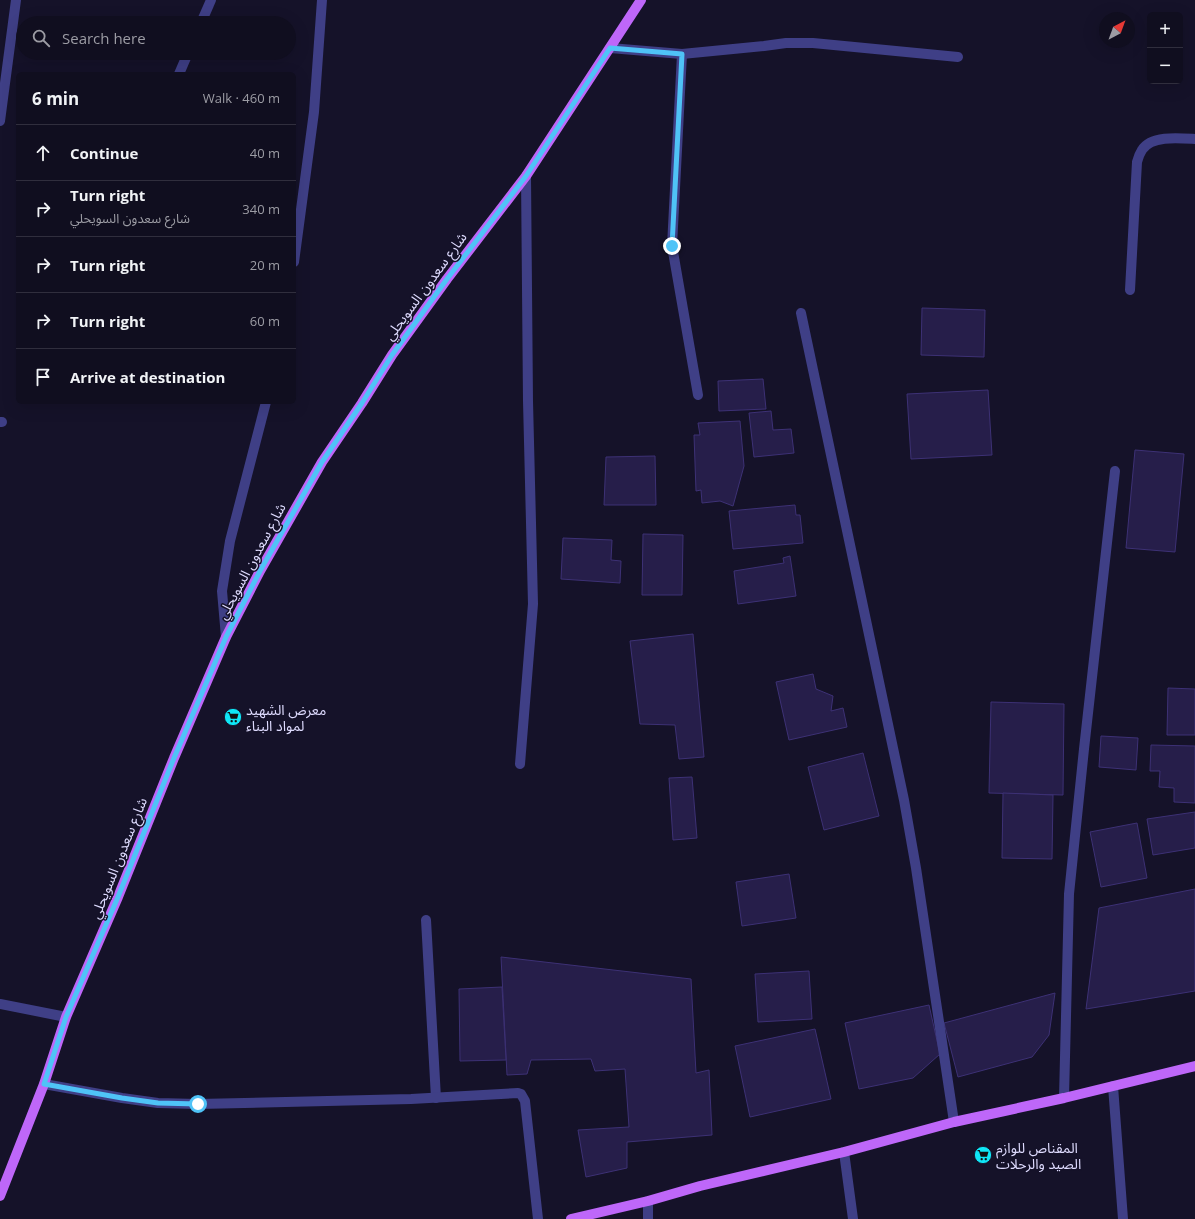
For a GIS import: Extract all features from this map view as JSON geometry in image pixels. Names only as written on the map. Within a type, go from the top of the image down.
[{"type":"main road","name":"شارع سعدون السويحلي","points":[[0,1196],[44,1084],[66,1017],[118,897],[174,758],[226,637],[260,571],[322,462],[392,355],[447,279],[526,176],[641,0]]},
{"type":"main road","points":[[571,1219],[648,1201],[700,1186],[844,1152],[954,1122],[1064,1098],[1195,1066]]},
{"type":"street","points":[[0,121],[16,0]]},
{"type":"street","points":[[204,16],[211,0]]},
{"type":"street","points":[[296,247],[314,112],[322,0]]},
{"type":"street","points":[[610,48],[682,54],[786,43],[813,43],[958,57]]},
{"type":"street","points":[[682,54],[672,246],[698,395]]},
{"type":"street","points":[[180,72],[185,60]]},
{"type":"street","points":[[1130,290],[1137,162],[1142,149],[1150,142],[1164,139],[1195,139]]},
{"type":"street","points":[[520,764],[532,604],[526,176]]},
{"type":"street","points":[[802,313],[904,800],[916,868],[954,1122]]},
{"type":"street","points":[[226,637],[222,591],[230,541],[265,404]]},
{"type":"street","points":[[1064,1098],[1069,894],[1115,471]]},
{"type":"street","points":[[426,920],[436,1098]]},
{"type":"street","points":[[0,1004],[66,1017]]},
{"type":"street","points":[[44,1084],[158,1103],[214,1104],[436,1098],[513,1092],[521,1094],[525,1101],[538,1219]]},
{"type":"street","points":[[1113,1086],[1123,1219]]},
{"type":"street","points":[[844,1152],[853,1219]]},
{"type":"street","points":[[648,1201],[648,1219]]},
{"type":"building","points":[[922,308],[985,310],[984,357],[921,355]]},
{"type":"building","points":[[763,379],[766,409],[719,411],[718,381]]},
{"type":"building","points":[[988,390],[992,455],[911,459],[907,394]]},
{"type":"building","points":[[771,411],[773,430],[791,429],[794,453],[754,457],[749,413]]},
{"type":"building","points":[[740,421],[744,466],[733,506],[720,501],[702,503],[701,490],[696,491],[694,435],[700,435],[698,423]]},
{"type":"building","points":[[1135,450],[1184,454],[1175,552],[1126,548]]},
{"type":"building","points":[[655,456],[656,505],[604,505],[606,457]]},
{"type":"building","points":[[795,505],[796,515],[800,515],[803,543],[733,549],[729,511]]},
{"type":"building","points":[[643,534],[683,535],[682,595],[642,595]]},
{"type":"building","points":[[563,538],[612,540],[611,560],[621,561],[620,583],[561,579]]},
{"type":"building","points":[[790,556],[796,596],[738,604],[734,571],[784,563],[783,558]]},
{"type":"building","points":[[693,634],[704,757],[679,759],[675,725],[640,724],[630,641]]},
{"type":"building","points":[[813,674],[816,689],[833,696],[831,711],[843,708],[847,727],[789,740],[776,682]]},
{"type":"building","points":[[1168,688],[1195,689],[1195,735],[1167,735]]},
{"type":"building","points":[[991,702],[1064,704],[1063,795],[989,793]]},
{"type":"building","points":[[1101,736],[1138,738],[1136,770],[1099,767]]},
{"type":"building","points":[[1151,745],[1195,746],[1195,803],[1174,802],[1174,788],[1159,787],[1160,771],[1150,771]]},
{"type":"building","points":[[863,753],[879,816],[824,830],[808,767]]},
{"type":"building","points":[[692,777],[697,838],[673,840],[669,778]]},
{"type":"building","points":[[1003,793],[1053,795],[1052,859],[1002,858]]},
{"type":"building","points":[[1195,812],[1195,848],[1153,855],[1147,819]]},
{"type":"building","points":[[1137,823],[1147,878],[1101,887],[1090,832]]},
{"type":"building","points":[[789,874],[796,918],[742,926],[736,882]]},
{"type":"building","points":[[1195,889],[1195,991],[1086,1009],[1099,908]]},
{"type":"building","points":[[501,957],[691,979],[696,1073],[709,1070],[712,1135],[627,1142],[627,1168],[586,1177],[578,1130],[629,1127],[625,1069],[595,1071],[591,1059],[531,1060],[527,1074],[507,1075]]},
{"type":"building","points":[[809,971],[812,1019],[758,1022],[755,974]]},
{"type":"building","points":[[502,987],[506,1060],[460,1061],[459,989]]},
{"type":"building","points":[[1055,993],[1049,1035],[1032,1057],[958,1077],[944,1023]]},
{"type":"building","points":[[929,1005],[940,1054],[913,1078],[859,1089],[845,1023]]},
{"type":"building","points":[[815,1029],[831,1099],[750,1117],[735,1046]]},
{"type":"place","name":"معرض الشهيد لمواد البناء","points":[[233,717]]},
{"type":"place","name":"المقناص للوازم الصيد والرحلات","points":[[983,1155]]},
{"type":"route","points":[[198,1104],[158,1103],[44,1084],[66,1017],[118,897],[174,758],[226,637],[260,571],[322,462],[392,355],[447,279],[526,176],[610,48],[682,54],[678,157],[672,246]]}]
